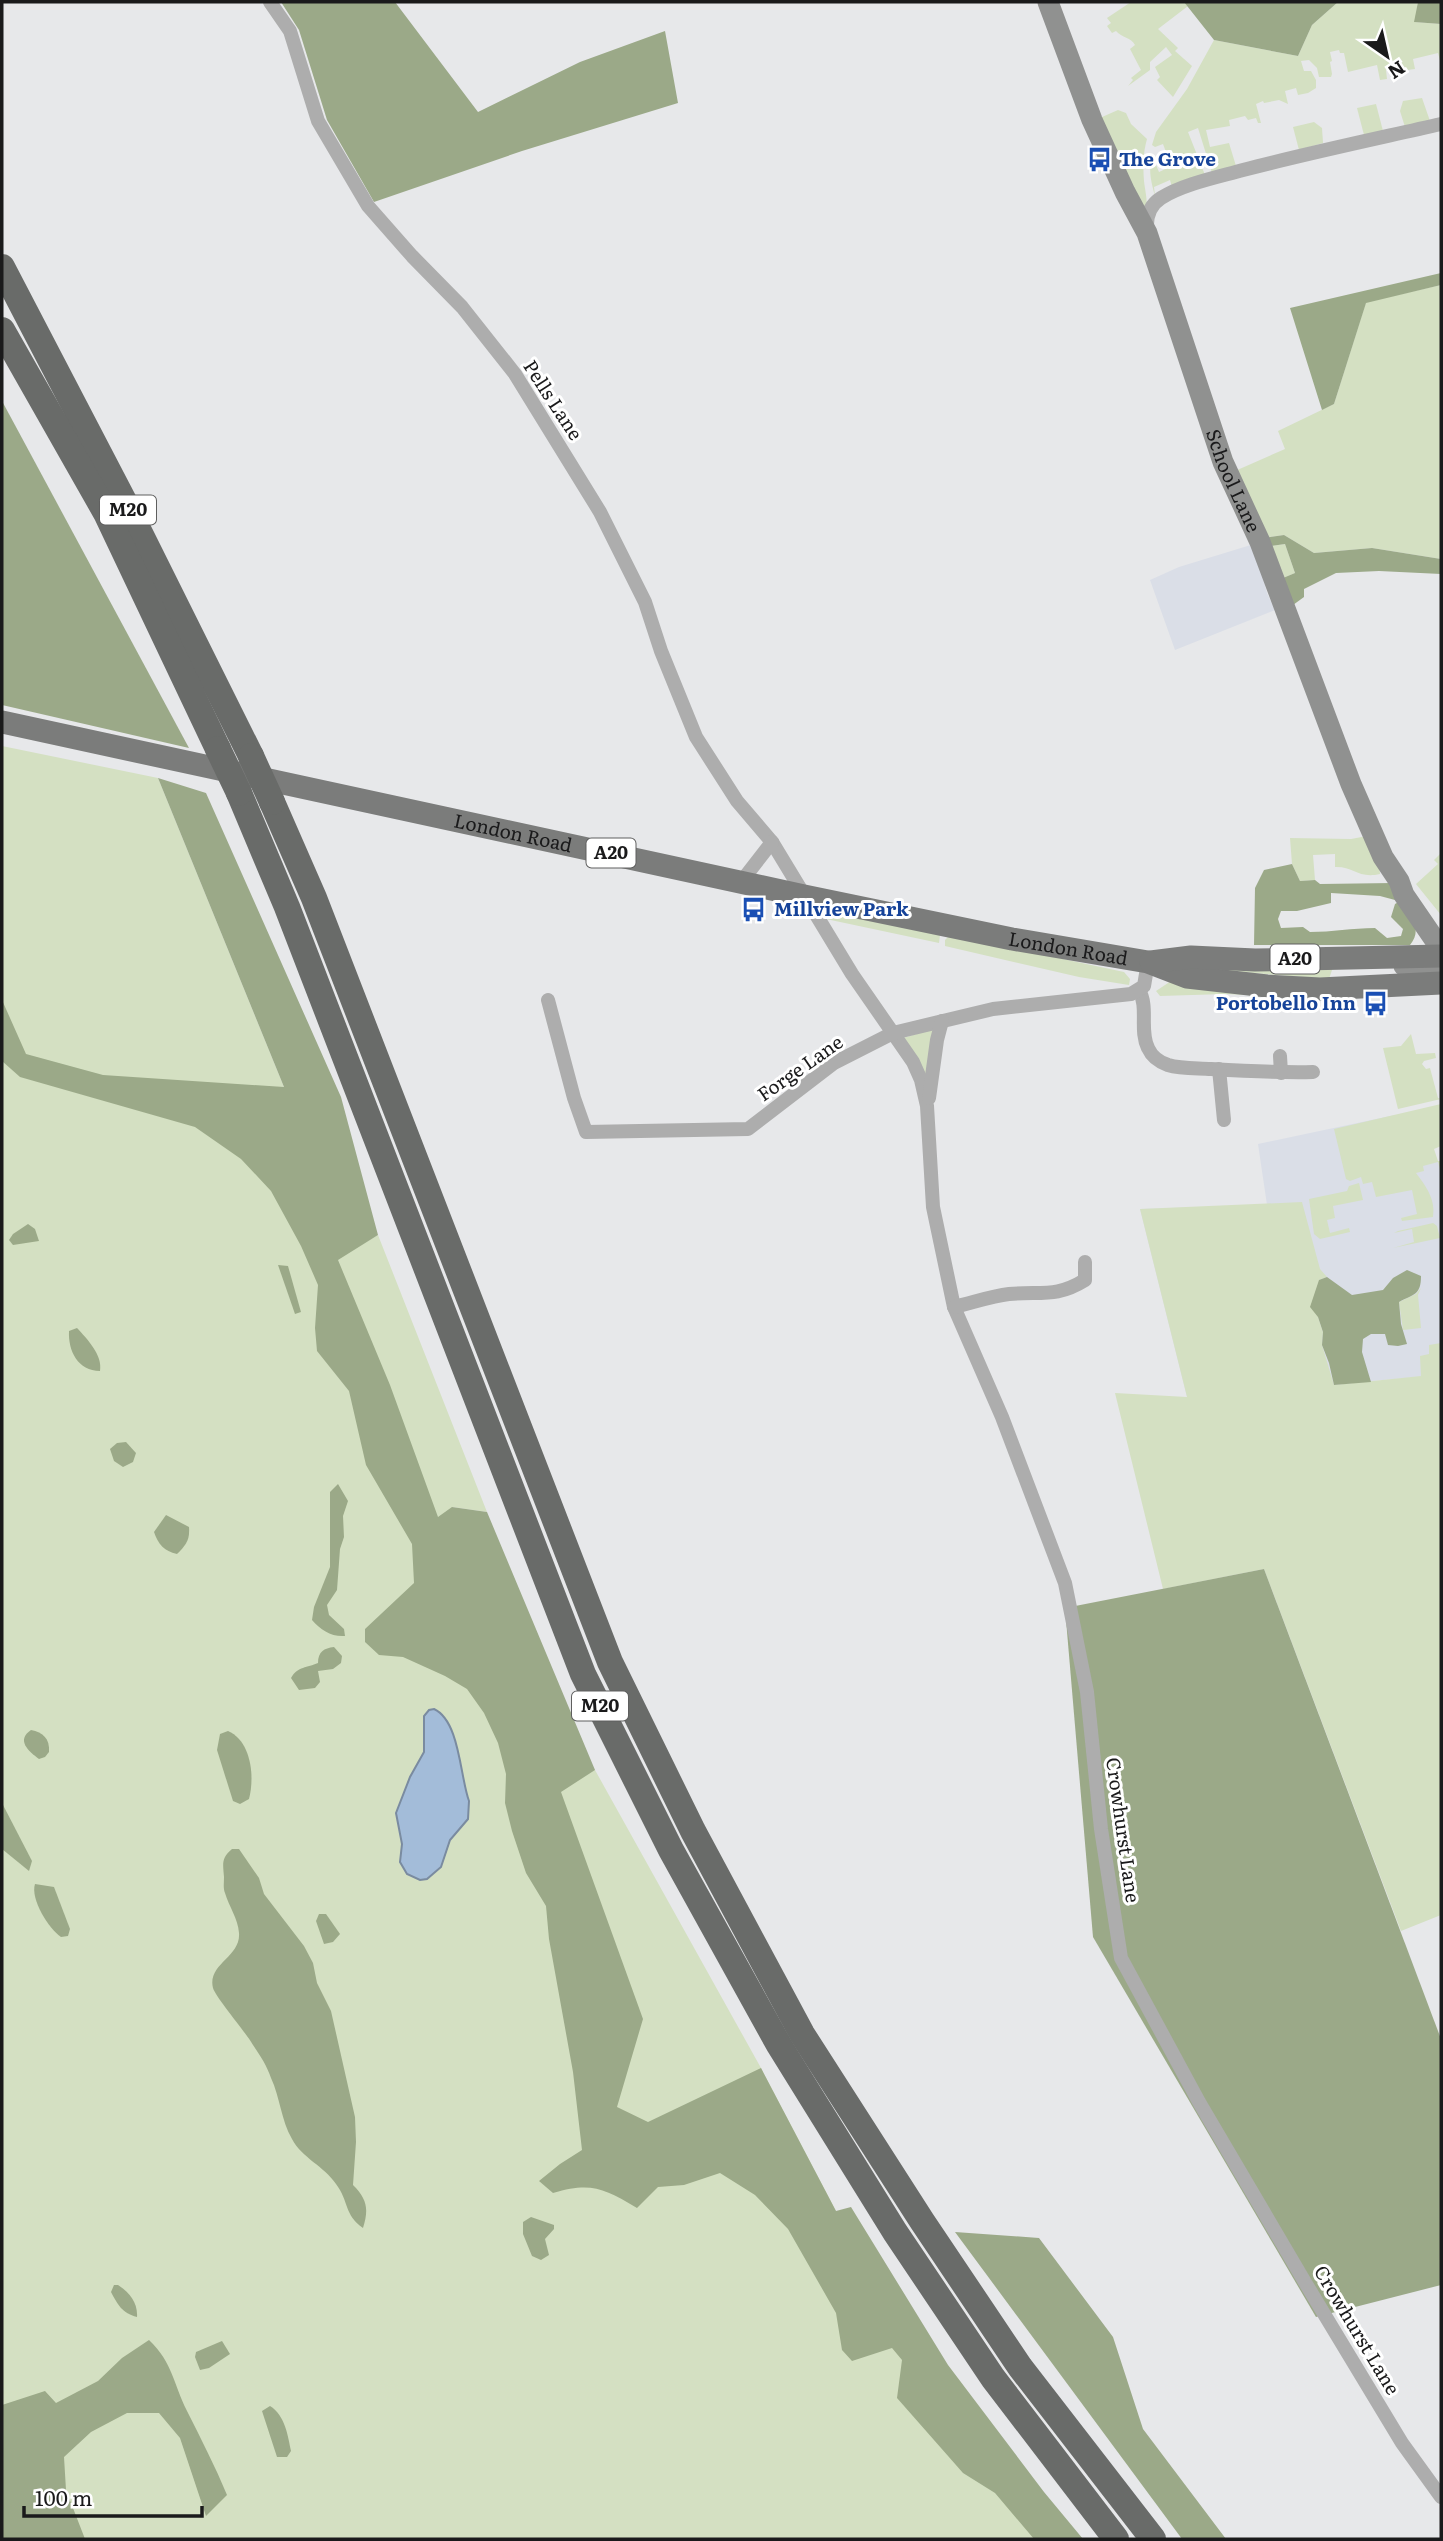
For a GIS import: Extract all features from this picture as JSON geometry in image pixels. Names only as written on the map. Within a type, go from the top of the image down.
[{"type":"highway","name":"M20","points":[[2,267],[131,516],[272,802],[314,898],[610,1662],[693,1831],[802,2034],[922,2221],[1020,2367],[1153,2539]]},
{"type":"highway","name":"M20","points":[[2,330],[106,513],[239,793],[287,907],[583,1674],[671,1850],[779,2045],[895,2232],[993,2378],[1116,2539]]},
{"type":"main road","name":"London Road","points":[[2,722],[804,896],[1012,939],[1148,962],[1187,977],[1267,986],[1344,989],[1441,984]]},
{"type":"main road","name":"London Road","points":[[1148,962],[1191,957],[1255,960],[1441,956]]},
{"type":"street","name":"Pells Lane","points":[[270,2],[289,31],[318,121],[368,206],[462,307],[514,374],[600,512],[645,602],[696,737],[737,801],[772,842],[804,896]]},
{"type":"street","name":"School Lane","points":[[1048,2],[1092,120],[1147,233],[1223,461],[1260,542],[1351,785],[1383,857],[1399,881],[1404,895],[1441,949]]},
{"type":"street","points":[[1147,233],[1146,219],[1153,205],[1162,197],[1203,181],[1289,158],[1441,124]]},
{"type":"street","points":[[741,882],[772,842]]},
{"type":"street","name":"Crowhurst Lane","points":[[804,896],[852,974],[913,1062],[921,1080],[927,1106],[933,1207],[954,1307],[1002,1417],[1065,1583],[1087,1692],[1101,1829],[1121,1958],[1199,2102],[1290,2257],[1402,2443],[1441,2497]]},
{"type":"street","points":[[1346,958],[1379,964],[1428,967],[1441,971]]},
{"type":"street","points":[[1148,962],[1146,982],[1139,990],[1143,997],[1146,1041],[1155,1057],[1172,1066],[1281,1073],[1313,1072]]},
{"type":"street","name":"Forge Lane","points":[[548,1000],[574,1098],[586,1132],[748,1129],[834,1063],[893,1033],[1002,1008],[1122,996],[1139,990]]},
{"type":"street","name":"Crowhurst Lane","points":[[927,1106],[942,1021]]},
{"type":"street","points":[[1280,1056],[1281,1073]]},
{"type":"street","points":[[1219,1069],[1224,1119]]},
{"type":"street","points":[[954,1307],[1009,1294],[1043,1294],[1068,1290],[1085,1280],[1085,1262]]},
{"type":"shaded area","points":[[1254,544],[1267,593],[1275,610],[1175,650],[1150,580],[1179,567]]},
{"type":"shaded area","points":[[1395,1115],[1438,1162],[1441,1173],[1441,1375],[1187,1397],[1140,1209],[1267,1205],[1258,1144]]},
{"type":"green space","points":[[281,2],[395,2],[478,112],[580,62],[665,31],[678,103],[522,151],[374,202],[327,120],[299,30]]},
{"type":"green space","points":[[1131,2],[1184,2],[1188,6],[1158,29],[1178,48],[1175,51],[1192,66],[1173,97],[1157,80],[1160,77],[1155,67],[1172,55],[1166,47],[1150,62],[1150,70],[1128,86],[1133,80],[1131,78],[1141,70],[1130,49],[1135,45],[1116,31],[1112,33],[1107,26],[1111,23],[1107,18]]},
{"type":"green space","points":[[1184,2],[1338,2],[1312,25],[1298,56],[1214,40]]},
{"type":"green space","points":[[1338,2],[1418,2],[1415,22],[1441,24],[1441,64],[1438,53],[1413,59],[1415,69],[1386,70],[1387,79],[1380,80],[1377,65],[1348,72],[1344,53],[1339,50],[1330,52],[1331,77],[1319,77],[1317,68],[1309,60],[1301,61],[1304,71],[1311,71],[1316,80],[1316,88],[1298,95],[1296,88],[1285,91],[1288,104],[1279,100],[1256,104],[1261,123],[1258,123],[1256,118],[1248,120],[1245,116],[1229,120],[1230,126],[1206,130],[1210,147],[1229,143],[1236,166],[1212,173],[1198,128],[1188,132],[1205,175],[1172,187],[1170,180],[1154,187],[1155,196],[1151,182],[1151,162],[1153,158],[1159,172],[1172,166],[1169,158],[1174,156],[1171,150],[1166,152],[1163,144],[1155,147],[1152,145],[1156,132],[1187,89],[1214,40],[1298,56],[1312,25]]},
{"type":"green space","points":[[1418,2],[1441,2],[1441,24],[1414,22]]},
{"type":"green space","points":[[1422,98],[1430,121],[1405,127],[1400,111],[1403,101]]},
{"type":"green space","points":[[1376,104],[1383,131],[1364,135],[1357,108]]},
{"type":"green space","points":[[1118,110],[1126,113],[1131,124],[1147,139],[1143,165],[1146,210],[1098,123],[1102,117]]},
{"type":"green space","points":[[1314,122],[1322,128],[1323,143],[1299,150],[1293,127]]},
{"type":"green space","points":[[1441,273],[1441,285],[1366,303],[1334,404],[1322,410],[1290,308]]},
{"type":"green space","points":[[1441,285],[1441,559],[1372,548],[1314,553],[1284,535],[1264,538],[1235,471],[1285,449],[1278,431],[1334,404],[1366,302]]},
{"type":"green space","points":[[2,401],[189,748],[2,705]]},
{"type":"green space","points":[[1284,535],[1314,553],[1372,548],[1441,559],[1441,574],[1379,571],[1336,573],[1304,589],[1304,597],[1293,605],[1283,578],[1295,573],[1285,544],[1271,546],[1264,538]]},
{"type":"green space","points":[[1285,544],[1295,573],[1283,578],[1271,546]]},
{"type":"green space","points":[[2,746],[158,778],[284,1087],[340,1257],[378,1235],[487,1512],[452,1507],[476,1666],[545,1689],[595,1770],[761,2068],[836,2211],[1073,2539],[2,2539]]},
{"type":"green space","points":[[158,778],[206,793],[341,1097],[378,1235],[338,1260],[390,1385],[438,1517],[452,1507],[487,1512],[595,1770],[561,1792],[643,2019],[617,2107],[648,2122],[761,2068],[836,2211],[851,2207],[948,2365],[1083,2539],[1034,2539],[995,2493],[963,2473],[897,2398],[902,2360],[892,2348],[852,2361],[842,2350],[836,2313],[788,2229],[755,2195],[720,2173],[684,2185],[658,2187],[637,2208],[596,2189],[577,2188],[553,2193],[539,2181],[582,2150],[573,2072],[549,1939],[546,1906],[526,1873],[512,1831],[505,1803],[506,1774],[498,1743],[484,1713],[467,1689],[403,1657],[379,1655],[365,1642],[365,1629],[414,1583],[412,1544],[366,1465],[349,1391],[317,1351],[315,1328],[318,1285],[301,1246],[271,1191],[241,1159],[195,1127],[20,1077],[2,1061],[2,1000],[26,1054],[103,1075],[284,1087]]},
{"type":"green space","points":[[1367,836],[1379,863],[1380,874],[1366,875],[1335,867],[1335,854],[1313,855],[1315,880],[1300,881],[1292,864],[1290,838],[1351,839]]},
{"type":"green space","points":[[1441,853],[1441,915],[1416,884],[1438,864],[1434,860]]},
{"type":"green space","points":[[1292,864],[1300,881],[1315,880],[1320,884],[1393,883],[1398,895],[1395,900],[1380,896],[1331,893],[1331,903],[1297,911],[1281,911],[1278,919],[1281,928],[1303,927],[1310,932],[1375,928],[1387,938],[1401,936],[1403,929],[1391,917],[1395,904],[1402,900],[1416,928],[1414,939],[1410,945],[1254,945],[1255,888],[1264,870]]},
{"type":"green space","points":[[823,911],[940,935],[939,943],[826,919]]},
{"type":"green space","points":[[950,935],[1124,972],[1130,979],[1129,985],[1079,977],[945,946],[945,940]]},
{"type":"green space","points":[[1334,964],[1329,979],[1214,970]]},
{"type":"green space","points":[[1171,981],[1332,999],[1225,994],[1160,996],[1156,991]]},
{"type":"green space","points":[[933,1029],[927,1081],[903,1038]]},
{"type":"green space","points":[[1411,1034],[1416,1054],[1435,1053],[1436,1058],[1422,1064],[1426,1069],[1430,1068],[1438,1098],[1441,1099],[1398,1109],[1383,1048],[1401,1046]]},
{"type":"green space","points":[[1441,1104],[1441,1146],[1434,1149],[1438,1161],[1441,1161],[1441,1173],[1438,1162],[1423,1166],[1424,1171],[1416,1173],[1432,1199],[1433,1217],[1402,1221],[1401,1218],[1417,1214],[1412,1190],[1376,1197],[1372,1182],[1363,1184],[1361,1177],[1350,1181],[1346,1179],[1334,1129]]},
{"type":"green space","points":[[1359,1183],[1363,1200],[1333,1206],[1335,1218],[1327,1220],[1330,1233],[1349,1228],[1350,1232],[1320,1239],[1314,1234],[1309,1199],[1347,1191],[1349,1186]]},
{"type":"green space","points":[[1302,1202],[1320,1269],[1327,1277],[1319,1280],[1318,1317],[1323,1332],[1322,1345],[1334,1385],[1421,1376],[1420,1356],[1429,1354],[1429,1345],[1441,1343],[1441,1915],[1401,1931],[1264,1569],[1163,1589],[1115,1393],[1187,1397],[1140,1209]]},
{"type":"green space","points":[[1433,1223],[1437,1226],[1440,1238],[1393,1248],[1414,1242],[1412,1229],[1394,1233]]},
{"type":"green space","points":[[28,1224],[35,1229],[39,1241],[13,1245],[9,1240],[13,1234]]},
{"type":"green space","points":[[278,1265],[288,1266],[301,1312],[295,1314]]},
{"type":"green space","points":[[1407,1270],[1421,1276],[1421,1282],[1413,1295],[1399,1302],[1401,1324],[1407,1344],[1388,1345],[1385,1334],[1371,1334],[1363,1339],[1362,1352],[1371,1382],[1334,1385],[1322,1345],[1323,1332],[1318,1317],[1310,1307],[1319,1280],[1327,1277],[1352,1295],[1383,1290],[1393,1278]]},
{"type":"green space","points":[[1421,1288],[1418,1295],[1421,1328],[1403,1330],[1399,1302],[1416,1294]]},
{"type":"green space","points":[[77,1328],[97,1353],[100,1371],[86,1368],[76,1358],[70,1346],[69,1331]]},
{"type":"green space","points":[[126,1442],[136,1453],[133,1462],[123,1467],[114,1461],[110,1449],[117,1443]]},
{"type":"green space","points":[[338,1484],[348,1501],[343,1516],[344,1537],[340,1549],[337,1590],[327,1605],[329,1615],[344,1629],[345,1636],[327,1632],[312,1620],[314,1607],[330,1567],[330,1492]]},
{"type":"green space","points":[[166,1515],[189,1527],[187,1542],[177,1554],[162,1546],[154,1532]]},
{"type":"green space","points":[[1264,1569],[1441,2039],[1441,2285],[1316,2317],[1093,1937],[1065,1608]]},
{"type":"green space","points":[[334,1647],[342,1656],[341,1663],[333,1669],[318,1671],[320,1682],[315,1688],[299,1690],[291,1678],[294,1674],[318,1663],[322,1651]]},
{"type":"green space","points":[[31,1730],[39,1732],[47,1740],[49,1752],[45,1757],[39,1759],[25,1745],[24,1738]]},
{"type":"green space","points":[[228,1731],[242,1743],[251,1770],[249,1799],[240,1804],[233,1801],[217,1750],[220,1734]]},
{"type":"green space","points":[[2,1803],[32,1861],[29,1871],[2,1849]]},
{"type":"green space","points":[[232,1849],[239,1849],[259,1878],[264,1894],[304,1946],[313,1963],[317,1983],[331,2011],[355,2117],[353,2185],[366,2205],[363,2228],[353,2218],[340,2190],[331,2178],[296,2146],[285,2124],[274,2085],[265,2065],[213,1988],[215,1973],[238,1941],[237,1922],[224,1887],[224,1862]]},
{"type":"green space","points":[[35,1884],[54,1887],[70,1929],[68,1936],[61,1937],[46,1921],[35,1897]]},
{"type":"green space","points":[[319,1914],[326,1914],[340,1934],[333,1942],[324,1944],[316,1921]]},
{"type":"green space","points":[[531,2217],[554,2225],[554,2229],[545,2239],[549,2255],[541,2260],[532,2256],[523,2234],[523,2222]]},
{"type":"green space","points":[[955,2232],[1039,2238],[1113,2337],[1143,2429],[1226,2539],[1182,2539]]},
{"type":"green space","points":[[114,2285],[118,2285],[130,2295],[137,2317],[118,2305],[111,2292]]},
{"type":"green space","points":[[149,2340],[168,2365],[182,2401],[227,2495],[206,2516],[180,2438],[159,2413],[127,2413],[91,2432],[64,2457],[66,2490],[85,2539],[2,2539],[2,2405],[45,2391],[56,2403],[98,2381],[122,2358]]},
{"type":"green space","points":[[222,2341],[230,2354],[209,2368],[200,2370],[196,2352]]},
{"type":"green space","points":[[270,2406],[285,2426],[291,2451],[287,2457],[277,2457],[262,2411]]},
{"type":"water","points":[[434,1709],[443,1715],[454,1737],[469,1801],[468,1819],[450,1840],[441,1867],[427,1879],[420,1880],[407,1874],[400,1862],[402,1844],[396,1813],[410,1777],[424,1752],[424,1716]]},
{"type":"place","name":"The Grove","points":[[1099,159]]},
{"type":"place","name":"Millview Park","points":[[754,909]]},
{"type":"place","name":"Portobello Inn","points":[[1376,1003]]}]
